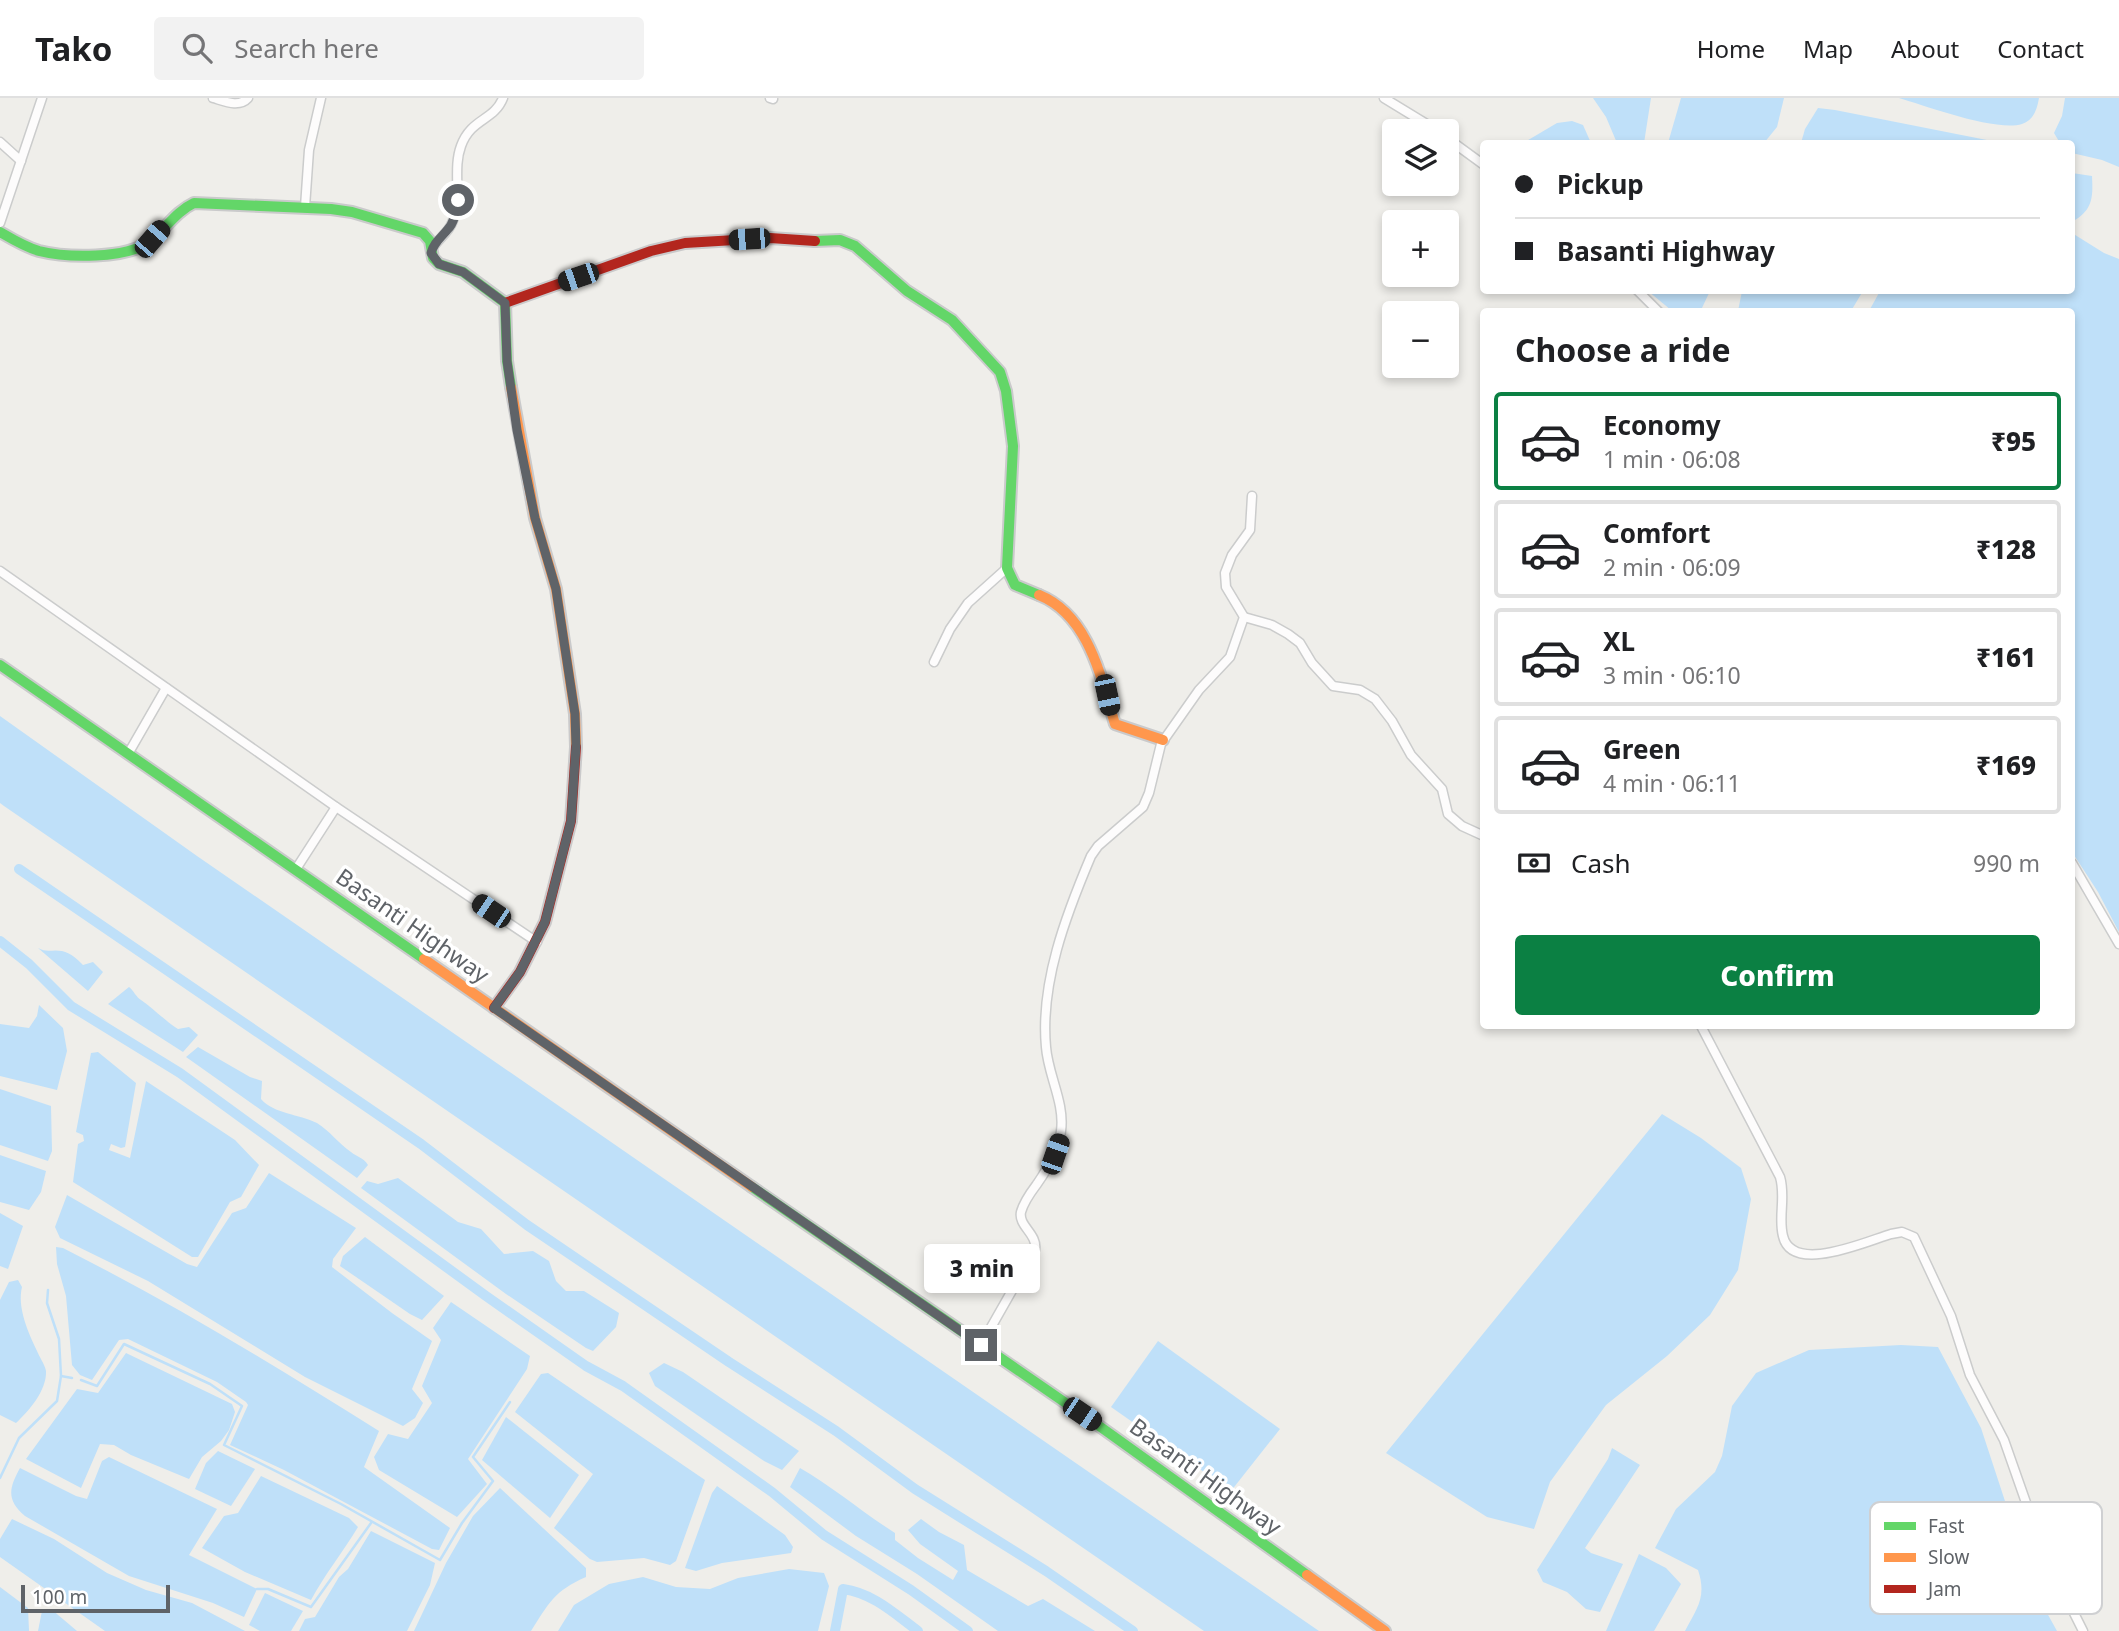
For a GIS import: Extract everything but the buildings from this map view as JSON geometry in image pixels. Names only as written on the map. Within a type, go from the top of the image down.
[{"type":"street","points":[[0,223],[42,98]]},
{"type":"street","points":[[213,98],[237,104],[244,103],[248,98]]},
{"type":"street","points":[[305,207],[309,150],[321,98]]},
{"type":"street","points":[[432,249],[453,221],[458,200],[460,148],[478,121],[494,113],[503,98]]},
{"type":"street","points":[[1384,98],[1418,119]]},
{"type":"street","points":[[0,142],[22,161]]},
{"type":"street","points":[[1459,147],[1480,162]]},
{"type":"street","points":[[0,232],[27,247],[49,254],[119,253],[142,247],[182,207],[194,203],[305,207],[352,212],[423,233],[428,237],[433,258],[439,264],[463,272],[505,303]]},
{"type":"street","points":[[505,303],[651,251],[685,243],[770,238],[801,242],[840,240],[855,246],[907,292],[952,320],[995,364],[1003,379],[1013,446],[1007,568],[1015,585],[1053,603],[1070,616],[1079,628],[1096,662],[1115,724],[1163,740]]},
{"type":"street","points":[[1641,294],[1655,308]]},
{"type":"street","points":[[494,1008],[509,990],[537,942],[551,902],[571,821],[576,757],[575,724],[556,589],[535,518],[517,430],[507,361],[505,303]]},
{"type":"street","points":[[1252,496],[1250,530],[1229,560],[1225,580],[1230,595],[1244,617],[1272,625],[1300,643],[1312,663],[1333,686],[1360,690],[1375,699],[1392,721],[1410,755],[1443,789],[1448,814],[1462,826],[1480,834]]},
{"type":"street","points":[[934,662],[950,629],[968,603],[1007,568]]},
{"type":"street","points":[[0,572],[336,807],[537,942]]},
{"type":"street","points":[[981,1345],[1035,1250],[1034,1238],[1021,1219],[1022,1210],[1055,1154],[1060,1139],[1062,1115],[1047,1060],[1045,1039],[1049,981],[1091,856],[1098,846],[1143,807],[1163,740],[1199,690],[1230,657],[1244,617]]},
{"type":"street","name":"Basanti Highway","points":[[0,665],[1102,1428],[1385,1631]]},
{"type":"street","points":[[128,754],[166,688]]},
{"type":"street","points":[[296,869],[336,807]]},
{"type":"street","points":[[2075,868],[2119,944]]},
{"type":"street","points":[[1703,1029],[1780,1177],[1783,1191],[1782,1235],[1789,1247],[1797,1252],[1816,1255],[1902,1232],[1914,1237],[1951,1316],[1970,1375],[2004,1440],[2026,1502]]},
{"type":"street","points":[[2074,1614],[2083,1631]]},
{"type":"water","points":[[1593,98],[1651,98],[1644,140],[1616,140],[1606,117]]},
{"type":"water","points":[[1681,98],[1784,98],[1777,127],[1766,140],[1669,140]]},
{"type":"water","points":[[1899,98],[2039,98],[2036,110],[2029,120],[2010,126],[1961,117]]},
{"type":"water","points":[[2065,98],[2119,98],[2119,167],[2075,154],[2075,140],[2058,140],[2054,133],[2062,116]]},
{"type":"water","points":[[1818,108],[1987,140],[1802,140],[1805,129]]},
{"type":"water","points":[[1572,121],[1583,125],[1590,140],[1528,140],[1557,123]]},
{"type":"water","points":[[2075,173],[2092,176],[2091,201],[2075,220]]},
{"type":"water","points":[[2075,235],[2119,259],[2119,932],[2075,857],[2075,308],[1871,308],[1878,294],[2075,294]]},
{"type":"water","points":[[1652,294],[1709,294],[1702,308],[1669,308]]},
{"type":"water","points":[[1741,294],[1861,294],[1853,308],[1739,308]]},
{"type":"water","points":[[0,716],[197,856],[1319,1631],[1204,1631],[4,806],[0,803]]},
{"type":"water","points":[[38,948],[65,952],[83,965],[93,962],[103,972],[88,991]]},
{"type":"water","points":[[129,987],[139,999],[173,1026],[178,1029],[189,1027],[198,1035],[183,1052],[108,1004]]},
{"type":"water","points":[[39,1005],[63,1028],[67,1051],[57,1090],[0,1076],[0,1024],[29,1028],[37,1016]]},
{"type":"water","points":[[198,1047],[262,1081],[261,1099],[266,1104],[317,1123],[368,1165],[357,1178],[186,1057]]},
{"type":"water","points":[[98,1052],[136,1083],[125,1147],[111,1144],[109,1150],[130,1158],[146,1081],[235,1140],[259,1165],[241,1197],[230,1202],[198,1257],[192,1257],[73,1182],[78,1144],[84,1141],[83,1135],[76,1132],[91,1053]]},
{"type":"water","points":[[0,1089],[51,1106],[52,1151],[48,1161],[0,1145]]},
{"type":"water","points":[[1662,1114],[1701,1138],[1741,1168],[1751,1199],[1738,1270],[1710,1315],[1667,1356],[1606,1405],[1550,1482],[1534,1529],[1487,1517],[1386,1453]]},
{"type":"water","points":[[0,1155],[46,1171],[41,1192],[29,1210],[0,1202]]},
{"type":"water","points":[[269,1173],[356,1228],[333,1259],[332,1267],[432,1341],[412,1389],[423,1403],[415,1418],[403,1426],[305,1377],[148,1281],[60,1238],[55,1227],[67,1195],[187,1264],[197,1267],[232,1213],[246,1208]]},
{"type":"water","points":[[398,1178],[458,1222],[481,1229],[504,1254],[533,1251],[549,1261],[556,1281],[566,1291],[584,1291],[619,1313],[616,1327],[593,1351],[586,1348],[506,1294],[361,1188],[367,1181],[378,1184]]},
{"type":"water","points":[[0,1213],[23,1226],[8,1269],[0,1266]]},
{"type":"water","points":[[365,1237],[444,1296],[422,1320],[340,1266],[343,1256]]},
{"type":"water","points":[[56,1247],[104,1269],[184,1313],[379,1431],[364,1467],[450,1528],[439,1550],[432,1549],[284,1470],[230,1445],[248,1405],[217,1382],[128,1339],[119,1340],[92,1380],[80,1375],[72,1365],[66,1296],[57,1264]]},
{"type":"water","points":[[18,1280],[22,1287],[24,1319],[46,1371],[46,1378],[40,1393],[16,1423],[0,1415],[0,1300],[9,1282]]},
{"type":"water","points":[[451,1302],[530,1356],[527,1369],[468,1459],[487,1484],[457,1517],[379,1470],[374,1457],[388,1434],[408,1439],[432,1403],[422,1386],[441,1340],[433,1328]]},
{"type":"water","points":[[1158,1341],[1280,1429],[1231,1491],[1111,1407]]},
{"type":"water","points":[[1901,1345],[1938,1347],[1981,1428],[2005,1502],[1870,1502],[1870,1614],[2048,1614],[2057,1631],[1685,1631],[1701,1595],[1698,1570],[1655,1548],[1676,1509],[1715,1472],[1722,1456],[1732,1406],[1756,1373],[1809,1350]]},
{"type":"water","points":[[126,1353],[232,1404],[235,1412],[229,1430],[221,1441],[202,1457],[189,1479],[114,1445],[100,1444],[81,1488],[26,1459],[77,1389],[98,1393]]},
{"type":"water","points":[[664,1363],[683,1372],[799,1451],[782,1470],[764,1461],[655,1386],[649,1373]]},
{"type":"water","points":[[548,1373],[705,1480],[676,1561],[670,1565],[644,1558],[597,1562],[554,1528],[593,1474],[515,1412],[541,1374]]},
{"type":"water","points":[[506,1417],[579,1475],[550,1518],[482,1460]]},
{"type":"water","points":[[1612,1448],[1640,1465],[1585,1548],[1591,1553],[1623,1564],[1600,1612],[1586,1609],[1567,1592],[1543,1582],[1537,1570],[1608,1459]]},
{"type":"water","points":[[218,1451],[255,1469],[231,1506],[195,1489],[206,1463]]},
{"type":"water","points":[[109,1457],[217,1509],[189,1555],[257,1589],[244,1617],[213,1603],[129,1576],[25,1516],[12,1499],[13,1482],[20,1468],[87,1499],[102,1461]]},
{"type":"water","points":[[800,1468],[895,1533],[895,1540],[953,1580],[958,1571],[920,1544],[908,1530],[921,1519],[964,1545],[967,1570],[1028,1606],[1043,1599],[1095,1631],[998,1631],[917,1574],[856,1536],[790,1487]]},
{"type":"water","points":[[261,1476],[349,1518],[358,1527],[311,1600],[245,1572],[202,1548],[224,1516],[238,1513]]},
{"type":"water","points":[[717,1486],[785,1535],[793,1547],[791,1553],[722,1563],[696,1571],[685,1568],[712,1493]]},
{"type":"water","points":[[500,1488],[586,1568],[586,1577],[559,1593],[531,1631],[414,1631],[446,1563],[473,1516]]},
{"type":"water","points":[[12,1519],[54,1539],[107,1573],[146,1590],[192,1603],[245,1631],[105,1631],[0,1557],[0,1539]]},
{"type":"water","points":[[371,1531],[435,1563],[430,1585],[407,1631],[299,1631],[305,1619],[315,1617]]},
{"type":"water","points":[[1639,1554],[1666,1568],[1681,1584],[1654,1631],[1606,1631]]},
{"type":"water","points":[[789,1569],[824,1573],[829,1586],[818,1631],[558,1631],[574,1605],[609,1584],[643,1577],[676,1587],[710,1589],[738,1578]]},
{"type":"water","points":[[0,1587],[28,1608],[29,1631],[0,1631]]},
{"type":"water","points":[[265,1593],[303,1611],[291,1631],[260,1631],[249,1625]]},
{"type":"water","points":[[51,1609],[77,1631],[38,1631],[42,1611]]},
{"type":"waterway","points":[[19,869],[421,1144],[527,1225],[836,1431],[915,1489],[1046,1571],[1133,1631]]},
{"type":"waterway","points":[[0,941],[29,964],[71,1006],[180,1073],[486,1296],[586,1366],[623,1386],[772,1492],[824,1535],[911,1590],[968,1631]]},
{"type":"waterway","points":[[0,1478],[19,1438],[57,1401],[61,1376],[59,1339],[47,1303],[48,1290]]},
{"type":"waterway","points":[[81,1380],[97,1386],[124,1344],[210,1384],[242,1406],[224,1445],[341,1504],[440,1560],[462,1523],[493,1481],[473,1457],[510,1402]]},
{"type":"waterway","points":[[61,1376],[72,1378]]},
{"type":"waterway","points":[[257,1589],[268,1589],[311,1607],[371,1523]]},
{"type":"waterway","points":[[835,1631],[843,1589],[874,1600],[918,1631]]},
{"type":"traffic: fast","points":[[0,232],[39,251],[80,256],[126,252],[149,242],[181,211],[194,203],[331,209],[352,212],[423,233],[430,241],[433,258],[439,264],[463,272],[505,303],[507,361],[511,387]]},
{"type":"traffic: fast","points":[[815,241],[840,240],[855,246],[907,291],[952,320],[1000,372],[1006,391],[1013,446],[1007,568],[1015,585],[1039,595]]},
{"type":"traffic: fast","points":[[0,665],[424,959]]},
{"type":"traffic: fast","points":[[752,1187],[1102,1428],[1307,1575]]},
{"type":"traffic: slow","points":[[511,387],[535,518],[556,589],[575,714],[576,747]]},
{"type":"traffic: slow","points":[[1039,595],[1056,604],[1081,632],[1098,668],[1115,724],[1163,740]]},
{"type":"traffic: slow","points":[[424,959],[752,1187]]},
{"type":"traffic: slow","points":[[1307,1575],[1385,1631]]},
{"type":"traffic: jam","points":[[505,303],[651,251],[685,243],[770,238],[815,241]]},
{"type":"traffic: jam","points":[[494,1008],[520,972],[545,922],[571,821],[576,747]]},
{"type":"route","points":[[458,200],[449,229],[438,239],[431,253],[439,264],[463,272],[505,303],[507,361],[517,430],[535,518],[556,589],[576,730],[571,821],[551,902],[537,942],[509,990],[494,1008],[981,1345]]}]
